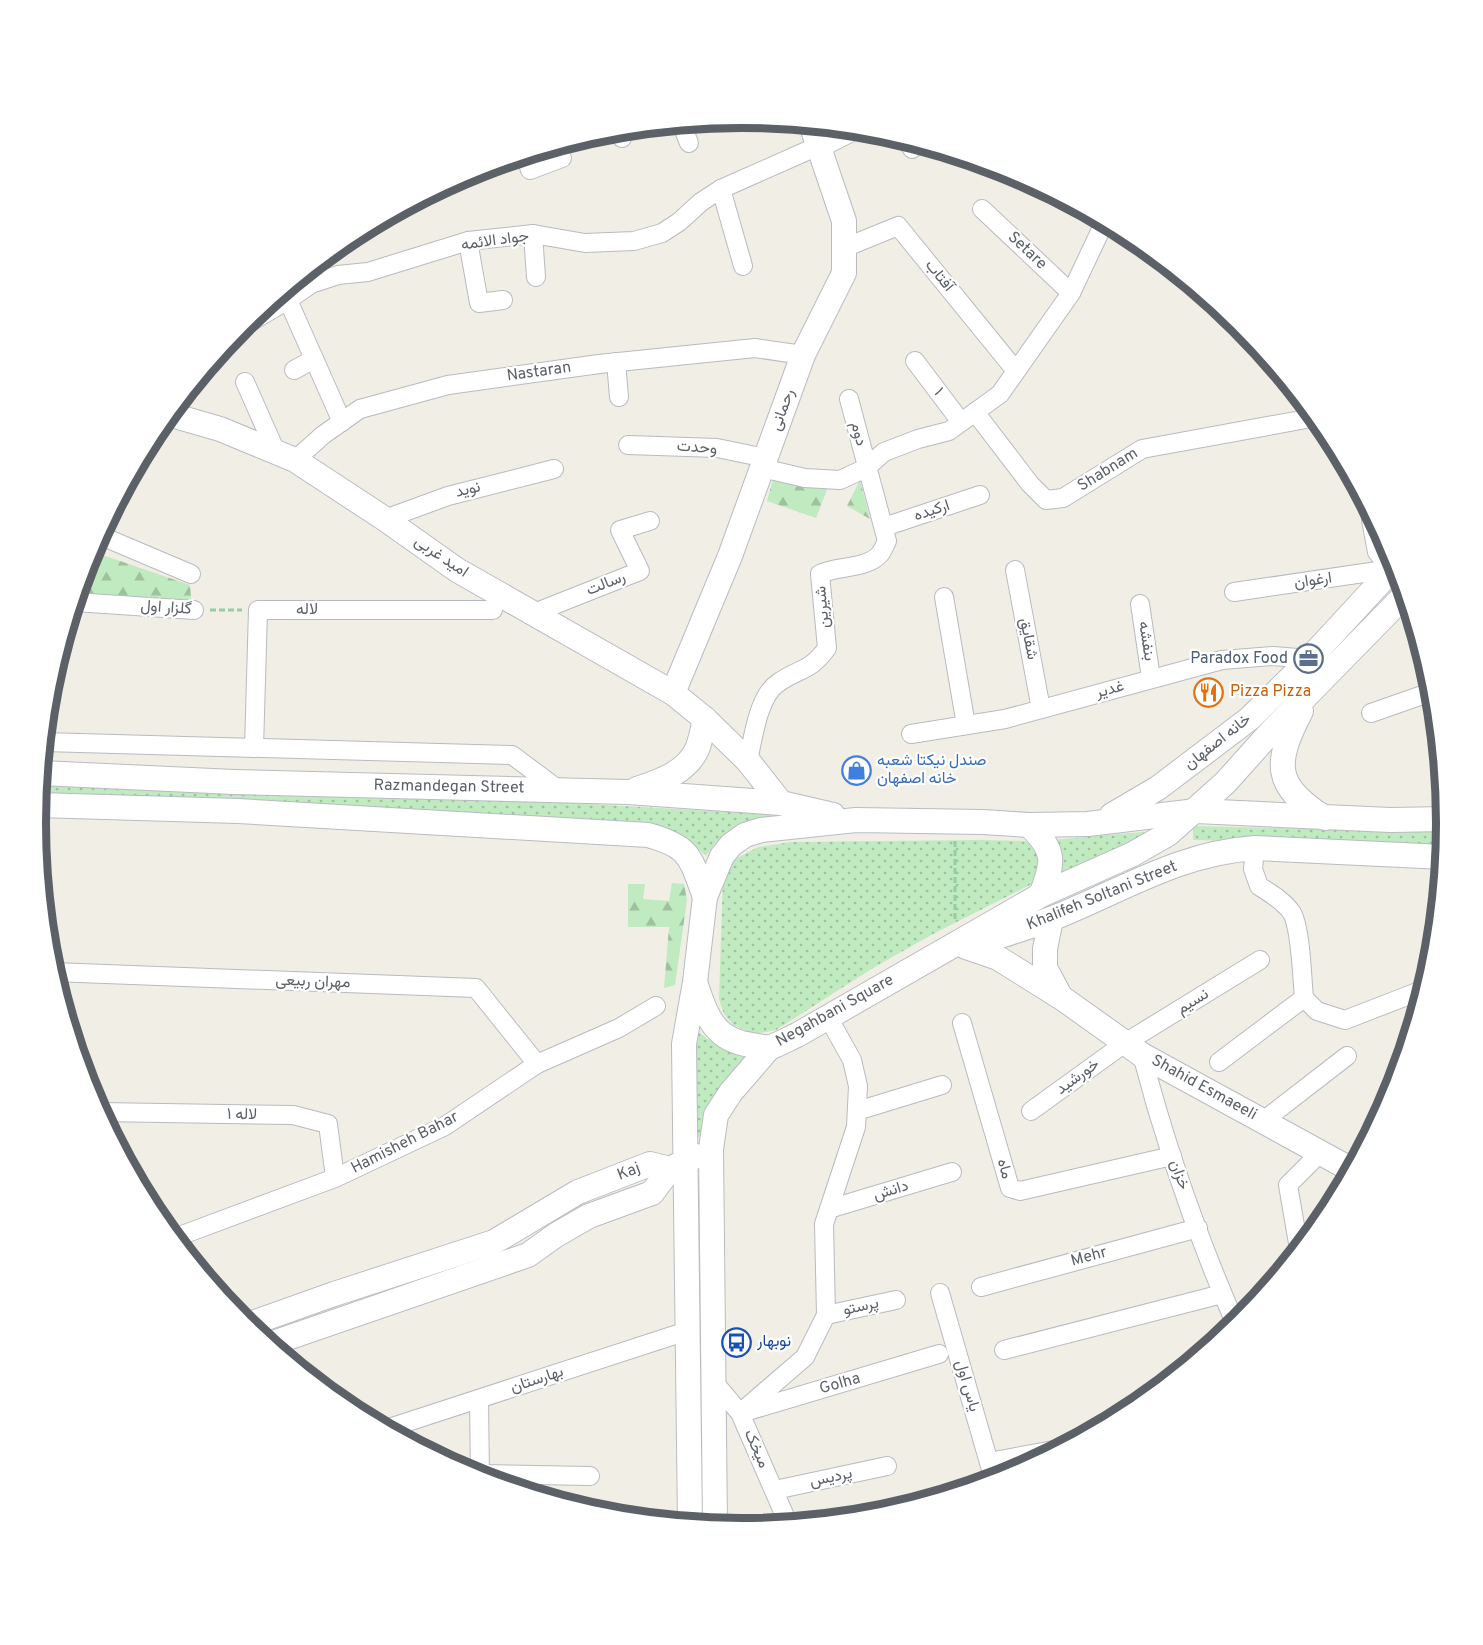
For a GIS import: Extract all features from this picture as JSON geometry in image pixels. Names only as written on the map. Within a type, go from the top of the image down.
[{"type":"main road","name":"رحمانی","points":[[673,693],[730,556],[803,356],[844,273],[844,221],[814,135]]},
{"type":"main road","name":"امید غربی","points":[[178,417],[220,429],[285,456],[385,519],[457,570],[673,693],[705,719],[748,761],[781,803]]},
{"type":"main road","name":"خانه اصفهان","points":[[1099,822],[1158,788],[1249,719],[1310,659],[1390,572]]},
{"type":"main road","name":"خانه اصفهان","points":[[1196,811],[1400,600]]},
{"type":"main road","points":[[1311,690],[1289,733],[1283,757],[1283,773],[1291,792],[1325,818]]},
{"type":"main road","points":[[628,792],[680,771],[698,748],[705,719]]},
{"type":"main road","name":"Razmandegan Street","points":[[48,773],[234,782],[628,792],[781,803],[856,820]]},
{"type":"main road","name":"Razmandegan Street","points":[[47,805],[238,811],[648,835],[669,841],[686,851],[705,897]]},
{"type":"main road","points":[[1196,811],[1325,818],[1436,819]]},
{"type":"main road","name":"Negahbani Square","points":[[1196,811],[1168,834],[1133,854],[1041,895],[954,947],[797,1035],[769,1048],[729,1039],[716,1028],[705,1013],[695,982],[705,897],[722,856],[731,845],[745,835],[772,828],[856,820],[1029,825],[1099,822],[1196,811]]},
{"type":"main road","points":[[1029,825],[1043,839],[1050,854],[1049,873],[1041,895]]},
{"type":"main road","name":"Khalifeh Soltani Street","points":[[954,947],[1052,919],[1153,872],[1225,850],[1255,848],[1435,858]]},
{"type":"main road","name":"Shahid Esmaeeli","points":[[1052,919],[1045,949],[1045,968],[1062,998]]},
{"type":"main road","name":"Shahid Esmaeeli","points":[[954,947],[998,958],[1062,998],[1134,1049],[1345,1166]]},
{"type":"main road","points":[[690,1515],[687,1331],[678,1165],[684,1044],[695,982]]},
{"type":"main road","points":[[715,1517],[711,1149],[716,1115],[731,1092],[769,1048]]},
{"type":"main road","points":[[678,1165],[711,1149]]},
{"type":"main road","name":"Kaj","points":[[258,1321],[494,1242],[578,1192],[650,1164],[678,1165]]},
{"type":"main road","name":"Kaj","points":[[279,1341],[528,1255],[589,1216],[652,1193],[678,1165]]},
{"type":"main road","points":[[341,1292],[351,1315]]},
{"type":"street","points":[[683,130],[688,143]]},
{"type":"street","name":"جواد الائمه","points":[[275,308],[311,284],[338,275],[368,272],[468,241],[533,234],[585,243],[634,241],[662,233],[721,189],[814,135]]},
{"type":"street","points":[[527,161],[530,170],[562,158]]},
{"type":"street","points":[[721,189],[743,266]]},
{"type":"street","name":"Setare","points":[[982,209],[1071,292]]},
{"type":"street","name":"آفتاب","points":[[844,248],[898,226],[1016,371]]},
{"type":"street","points":[[764,463],[805,478],[840,480],[866,468],[884,452],[918,439],[949,431],[1000,394],[1071,292],[1101,229]]},
{"type":"street","points":[[533,234],[536,277]]},
{"type":"street","points":[[468,241],[479,303],[503,300]]},
{"type":"street","points":[[288,300],[342,422]]},
{"type":"street","name":"Nastaran","points":[[285,456],[360,409],[448,385],[616,362],[755,348],[803,356]]},
{"type":"street","points":[[294,370],[314,359]]},
{"type":"street","name":"۱","points":[[915,361],[968,417]]},
{"type":"street","points":[[616,362],[619,397]]},
{"type":"street","points":[[245,382],[285,456]]},
{"type":"street","name":"دوم","points":[[849,399],[866,468]]},
{"type":"street","name":"Shabnam","points":[[968,417],[1046,500],[1063,498],[1142,449],[1307,419]]},
{"type":"street","name":"وحدت","points":[[628,445],[717,448],[764,463]]},
{"type":"street","name":"شیرین","points":[[748,761],[767,694],[777,683],[802,672],[818,660],[827,648],[820,574],[831,569],[866,562],[879,555],[887,541],[866,468]]},
{"type":"street","name":"نوید","points":[[385,519],[448,496],[554,469]]},
{"type":"street","name":"ارکیده","points":[[884,527],[981,495]]},
{"type":"street","name":"رسالت","points":[[534,613],[640,571],[620,530],[650,521]]},
{"type":"street","points":[[1374,534],[1377,552],[1385,559]]},
{"type":"street","points":[[107,539],[191,574]]},
{"type":"street","name":"ارغوان","points":[[1234,592],[1388,568]]},
{"type":"street","name":"شقایق","points":[[1015,570],[1041,709]]},
{"type":"street","points":[[944,597],[966,725]]},
{"type":"street","name":"گلزار اول","points":[[82,602],[194,610]]},
{"type":"street","name":"بنفشه","points":[[1140,604],[1151,678]]},
{"type":"street","points":[[254,748],[258,610]]},
{"type":"street","name":"لاله","points":[[258,610],[493,610]]},
{"type":"street","name":"غدیر","points":[[911,734],[1005,719],[1222,660],[1273,656],[1310,659]]},
{"type":"street","points":[[1371,713],[1424,694]]},
{"type":"street","points":[[51,742],[512,755],[559,790]]},
{"type":"street","points":[[1255,848],[1253,869],[1258,886],[1277,897],[1293,914],[1300,943],[1304,998],[1317,1011],[1346,1020],[1415,993]]},
{"type":"street","name":"نسیم","points":[[1134,1049],[1260,960]]},
{"type":"street","name":"مهران ربیعی","points":[[63,972],[476,988],[537,1064]]},
{"type":"street","points":[[1219,1062],[1304,998]]},
{"type":"street","name":"Hamisheh Bahar","points":[[182,1235],[335,1178],[445,1126],[537,1064],[619,1028],[656,1006]]},
{"type":"street","points":[[740,1413],[805,1357],[826,1315],[824,1224],[856,1127],[858,1086],[852,1060],[828,1017]]},
{"type":"street","name":"ماه","points":[[962,1023],[1010,1188],[1020,1191],[1172,1156]]},
{"type":"street","name":"خورشید","points":[[1031,1111],[1134,1049]]},
{"type":"street","name":"خزان","points":[[1134,1049],[1232,1315]]},
{"type":"street","points":[[1263,1121],[1347,1056]]},
{"type":"street","points":[[857,1111],[942,1085]]},
{"type":"street","name":"لاله ۱","points":[[110,1112],[293,1115],[328,1124],[335,1178]]},
{"type":"street","points":[[1297,1240],[1288,1185],[1321,1152]]},
{"type":"street","name":"دانش","points":[[829,1209],[952,1172]]},
{"type":"street","name":"Mehr","points":[[981,1287],[1198,1228]]},
{"type":"street","name":"یاس اول","points":[[940,1293],[991,1471]]},
{"type":"street","points":[[1004,1350],[1222,1294]]},
{"type":"street","name":"پرستو","points":[[826,1315],[896,1300]]},
{"type":"street","name":"بهارستان","points":[[397,1426],[687,1331]]},
{"type":"street","name":"Golha","points":[[740,1413],[939,1354]]},
{"type":"street","name":"میخک","points":[[714,1381],[740,1413],[785,1516]]},
{"type":"street","points":[[479,1399],[480,1466]]},
{"type":"street","points":[[989,1462],[1031,1454]]},
{"type":"street","name":"پردیس","points":[[775,1490],[887,1466]]},
{"type":"street","points":[[503,1475],[590,1476]]},
{"type":"path","name":"گلزار اول","points":[[194,610],[258,610]]},
{"type":"path","points":[[954,947],[955,822]]},
{"type":"green space","points":[[773,479],[828,487],[816,518],[767,501]]},
{"type":"green space","points":[[860,480],[870,519],[847,506]]},
{"type":"green space","points":[[100,554],[190,585],[192,607],[84,597]]},
{"type":"green space","points":[[48,782],[554,802],[799,816],[733,833],[715,843],[706,856],[692,843],[669,831],[47,793]]},
{"type":"green space","points":[[1193,826],[1436,832],[1435,846],[1193,840]]},
{"type":"green space","points":[[1154,831],[1059,876],[1051,840]]},
{"type":"green space","points":[[1025,841],[1038,846],[1042,859],[1034,883],[933,934],[873,968],[776,1030],[755,1034],[733,1025],[724,1014],[719,999],[723,876],[727,866],[739,857],[758,847],[791,842]]},
{"type":"green space","points":[[672,883],[684,884],[687,900],[675,985],[664,988],[669,927],[628,927],[628,884],[645,884],[643,899],[669,901]]},
{"type":"green space","points":[[694,1028],[709,1040],[723,1047],[757,1054],[712,1100],[702,1119],[701,1136],[693,1139]]},
{"type":"place","name":"Paradox Food","points":[[1309,659]]},
{"type":"place","name":"Pizza Pizza","points":[[1209,692]]},
{"type":"place","name":"صندل نیکتا شعبه خانه اصفهان","points":[[856,770]]},
{"type":"place","name":"نوبهار","points":[[736,1342]]}]
